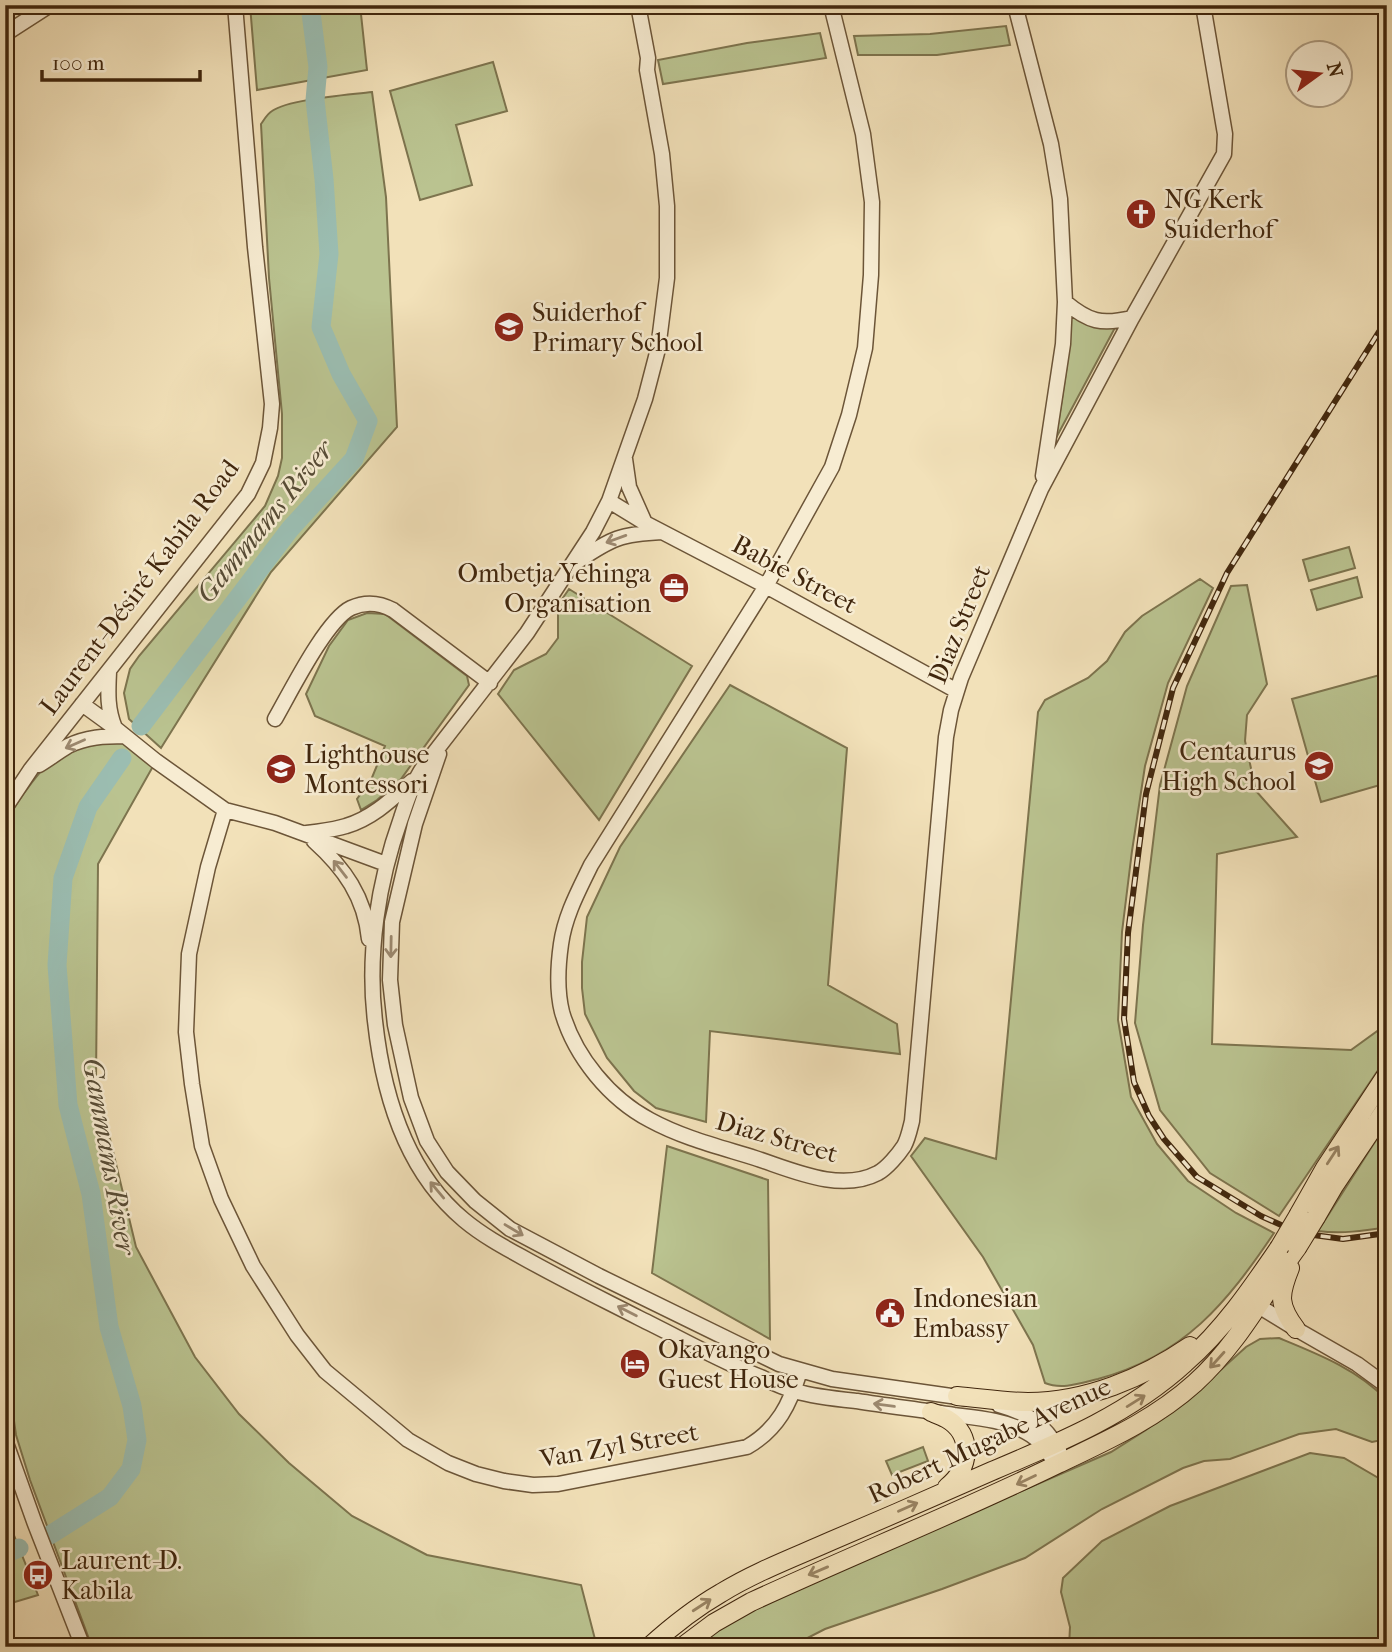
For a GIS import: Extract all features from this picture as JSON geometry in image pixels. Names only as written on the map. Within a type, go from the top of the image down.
[{"type":"main road","name":"Robert Mugabe Avenue","points":[[649,1647],[692,1612],[736,1584],[1051,1446],[1102,1421],[1148,1393],[1188,1361],[1251,1301],[1290,1249],[1307,1215],[1325,1168],[1387,1074]]},
{"type":"main road","name":"Robert Mugabe Avenue","points":[[1307,1215],[1387,1107]]},
{"type":"main road","points":[[1290,1249],[1294,1257],[1281,1297],[1284,1312],[1296,1329]]},
{"type":"main road","name":"Robert Mugabe Avenue","points":[[681,1647],[714,1623],[751,1602],[1020,1483],[1139,1424],[1179,1397],[1214,1364],[1234,1342],[1251,1301]]},
{"type":"main road","points":[[957,1396],[1028,1402],[1092,1392],[1148,1372],[1217,1331]]},
{"type":"main road","points":[[931,1412],[949,1420],[961,1433],[966,1445],[962,1471],[939,1494]]},
{"type":"street","points":[[5,34],[50,5]]},
{"type":"street","name":"Laurent-Désiré Kabila Road","points":[[5,808],[31,769],[248,494],[268,446],[272,414],[271,394],[255,247],[235,5]]},
{"type":"street","points":[[630,5],[642,61],[647,70]]},
{"type":"street","points":[[306,834],[346,826],[365,818],[381,808],[416,777],[527,633],[593,532],[609,501],[645,400],[658,349],[667,278],[665,179],[638,5]]},
{"type":"street","name":"Diaz Street","points":[[831,5],[863,134],[872,202],[871,275],[865,348],[849,415],[832,467],[766,586],[591,865],[570,907],[561,943],[559,982],[562,1012],[573,1039],[592,1071],[614,1096],[649,1119],[684,1136],[815,1178],[841,1182],[878,1173],[904,1146],[912,1121],[946,737],[957,691],[1041,489],[1132,318],[1224,154],[1225,134],[1203,5]]},
{"type":"street","points":[[1015,5],[1051,144],[1059,199],[1065,302],[1059,380],[1041,489]]},
{"type":"street","points":[[1065,302],[1086,318],[1102,322],[1132,318]]},
{"type":"street","points":[[624,458],[629,487],[645,523]]},
{"type":"street","name":"Babie Street","points":[[609,501],[957,691]]},
{"type":"street","points":[[573,564],[610,540],[635,534],[664,532]]},
{"type":"street","points":[[275,719],[316,647],[332,625],[352,607],[366,604],[374,603],[393,610],[490,683]]},
{"type":"street","points":[[109,671],[107,701],[120,732]]},
{"type":"street","points":[[82,704],[225,810],[306,834],[386,864],[393,877],[390,980],[397,1038],[411,1098],[427,1141],[447,1172],[475,1201],[510,1229],[779,1364],[832,1379],[957,1396],[1003,1406],[1026,1415],[1048,1432],[1051,1446],[1060,1463]]},
{"type":"street","points":[[31,769],[86,739],[120,732]]},
{"type":"street","points":[[392,922],[415,824],[445,739]]},
{"type":"street","points":[[372,1003],[377,912],[386,864],[416,777]]},
{"type":"street","name":"Van Zyl Street","points":[[225,810],[208,867],[189,954],[186,1032],[202,1146],[221,1199],[253,1266],[297,1335],[325,1370],[408,1440],[448,1464],[503,1481],[533,1485],[558,1484],[747,1447],[767,1434],[779,1419],[794,1391],[800,1371]]},
{"type":"street","points":[[386,864],[399,853],[406,834],[415,824]]},
{"type":"street","points":[[306,834],[330,856],[350,881],[361,902],[367,924],[372,1003],[379,1056],[388,1096],[409,1149],[433,1187],[464,1220],[499,1244],[564,1281],[725,1362],[794,1391],[991,1420],[1029,1433],[1051,1446]]},
{"type":"street","points":[[1251,1301],[1357,1364],[1387,1385]]},
{"type":"street","points":[[5,1440],[83,1647]]},
{"type":"green space","points":[[250,5],[360,5],[367,70],[257,90]]},
{"type":"green space","points":[[1006,26],[1010,45],[937,55],[858,55],[854,36],[930,34]]},
{"type":"green space","points":[[820,33],[826,58],[663,84],[658,60],[747,43]]},
{"type":"green space","points":[[493,62],[507,111],[456,125],[472,185],[420,200],[390,91]]},
{"type":"green space","points":[[372,92],[386,197],[397,427],[271,572],[161,748],[129,719],[124,693],[130,669],[265,506],[278,476],[282,458],[282,414],[269,278],[261,124],[272,111],[292,103]]},
{"type":"green space","points":[[1071,313],[1117,324],[1056,438],[1067,365]]},
{"type":"green space","points":[[1349,547],[1355,568],[1309,581],[1303,560]]},
{"type":"green space","points":[[1357,577],[1362,597],[1317,610],[1311,590]]},
{"type":"green space","points":[[1200,579],[1213,588],[1168,683],[1145,766],[1122,932],[1118,1020],[1131,1097],[1157,1144],[1188,1181],[1236,1213],[1274,1233],[1220,1304],[1201,1324],[1179,1341],[1129,1369],[1078,1384],[1051,1385],[1045,1383],[1033,1345],[983,1257],[911,1156],[925,1138],[996,1159],[1038,712],[1045,700],[1088,678],[1107,661],[1125,632],[1142,616]]},
{"type":"green space","points":[[1247,585],[1267,684],[1247,715],[1245,741],[1256,791],[1297,837],[1217,854],[1212,1044],[1351,1050],[1387,1024],[1387,1057],[1279,1216],[1210,1173],[1160,1110],[1135,1023],[1143,925],[1160,785],[1187,686],[1231,586]]},
{"type":"green space","points":[[569,589],[692,666],[599,820],[498,694],[514,670],[546,654],[558,638],[558,605]]},
{"type":"green space","points":[[367,613],[385,614],[467,676],[469,685],[401,779],[361,810],[357,799],[371,780],[385,746],[315,716],[306,694],[329,646],[348,620]]},
{"type":"green space","points":[[1387,673],[1387,783],[1321,802],[1292,699]]},
{"type":"green space","points":[[730,685],[847,748],[828,985],[897,1024],[900,1054],[710,1031],[706,1122],[656,1108],[634,1091],[607,1058],[585,1014],[582,962],[587,917],[620,847]]},
{"type":"green space","points":[[125,736],[156,761],[98,864],[96,1081],[136,1247],[195,1357],[239,1414],[289,1463],[352,1516],[427,1555],[581,1585],[597,1647],[92,1647],[30,1480],[16,1435],[10,1393],[5,1336],[5,824],[32,782],[58,753],[77,744]]},
{"type":"green space","points":[[1387,1123],[1387,1227],[1352,1232],[1318,1231]]},
{"type":"green space","points":[[667,1146],[768,1180],[770,1339],[652,1273]]},
{"type":"green space","points":[[1279,1338],[1336,1363],[1363,1379],[1387,1400],[1387,1439],[1372,1442],[1336,1429],[1299,1434],[1230,1459],[1204,1461],[1183,1468],[1102,1509],[1025,1558],[825,1629],[790,1647],[695,1647],[729,1622],[771,1600],[1111,1452],[1193,1395],[1246,1347],[1260,1339]]},
{"type":"green space","points":[[923,1447],[928,1461],[892,1475],[886,1461]]},
{"type":"green space","points":[[1310,1453],[1344,1458],[1387,1483],[1387,1647],[1069,1647],[1070,1627],[1061,1592],[1063,1578],[1102,1541],[1170,1506]]},
{"type":"green space","points":[[7,1518],[38,1595],[5,1605],[5,1519]]},
{"type":"waterway","name":"Gammams River","points":[[141,726],[290,529],[354,459],[368,421],[341,374],[321,327],[329,254],[315,100],[318,67],[310,5]]},
{"type":"waterway","name":"Gammams River","points":[[50,1535],[110,1497],[131,1469],[137,1440],[132,1406],[109,1327],[91,1194],[68,1105],[57,965],[63,878],[88,807],[122,758]]},
{"type":"waterway","name":"Gammams River","points":[[5,1554],[19,1548]]},
{"type":"railway","points":[[1387,319],[1227,573],[1173,688],[1146,794],[1128,933],[1124,1019],[1134,1082],[1149,1116],[1164,1139],[1197,1177],[1261,1216],[1299,1233],[1343,1239],[1387,1233]]},
{"type":"place","name":"NG Kerk Suiderhof","points":[[1141,214]]},
{"type":"place","name":"Suiderhof Primary School","points":[[509,327]]},
{"type":"place","name":"Ombetja Yehinga Organisation","points":[[674,588]]},
{"type":"place","name":"Centaurus High School","points":[[1319,766]]},
{"type":"place","name":"Lighthouse Montessori","points":[[281,769]]},
{"type":"place","name":"Indonesian Embassy","points":[[890,1313]]},
{"type":"place","name":"Okavango Guest House","points":[[635,1364]]},
{"type":"place","name":"Laurent-D. Kabila","points":[[38,1575]]}]
